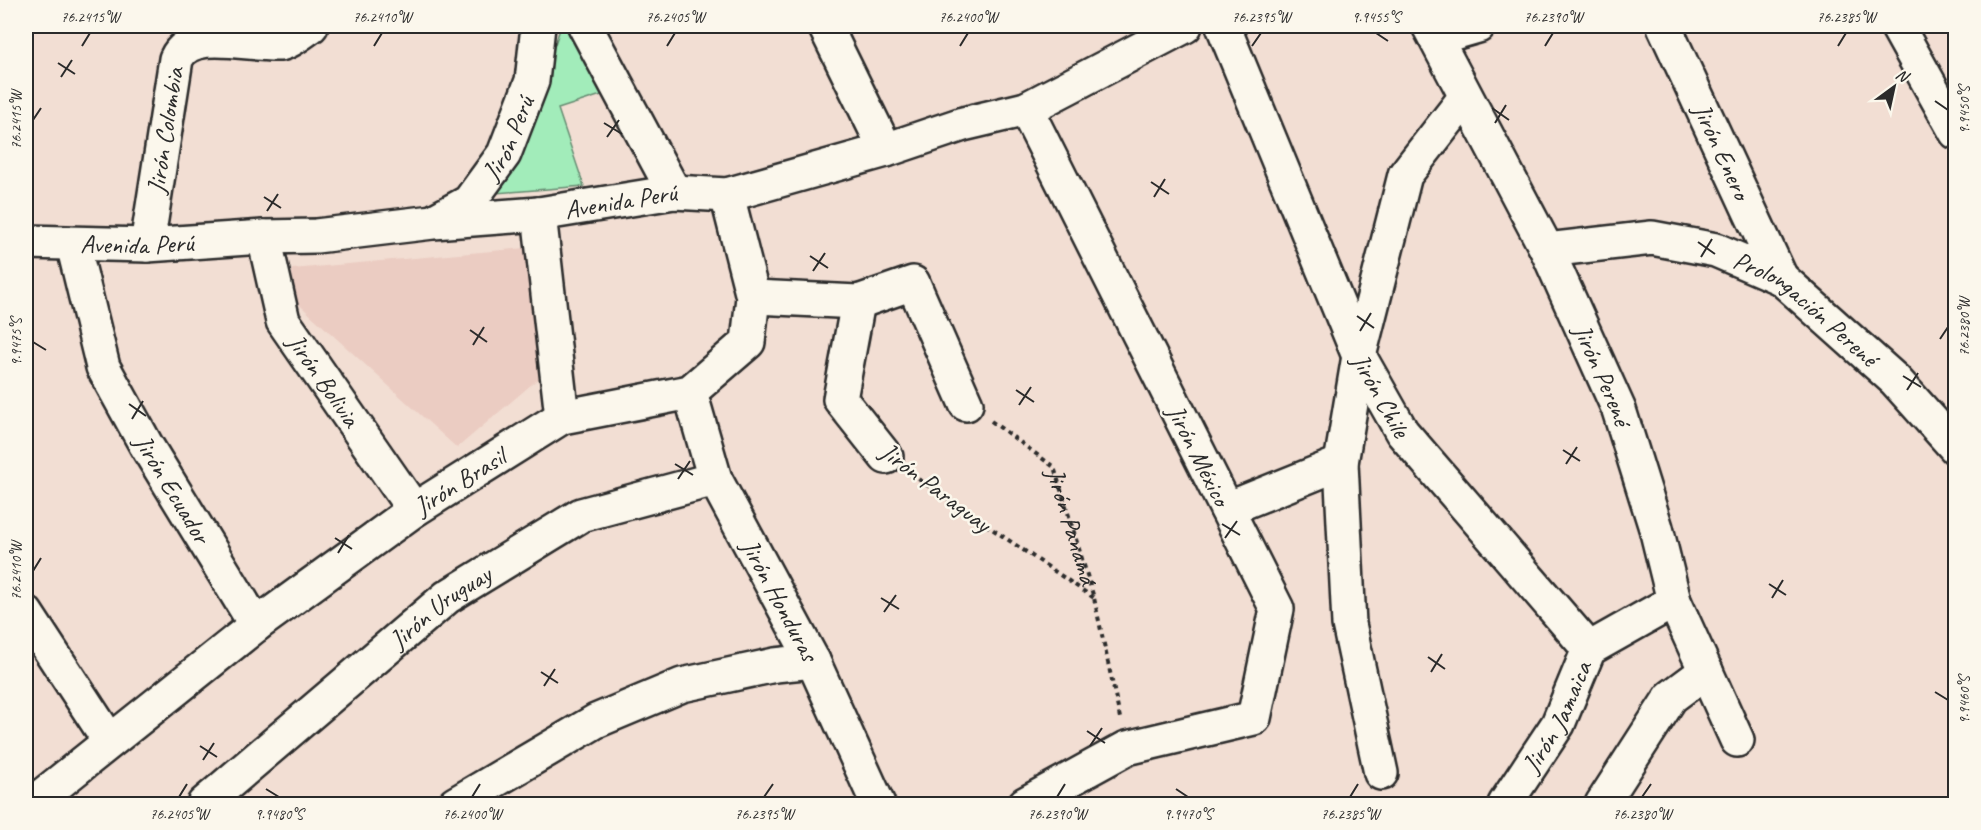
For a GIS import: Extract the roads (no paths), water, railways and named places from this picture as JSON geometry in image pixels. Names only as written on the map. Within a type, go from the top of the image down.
[{"type":"street","name":"Jirón Colombia","points":[[147,244],[181,37],[195,41],[282,44],[311,26]]},
{"type":"street","name":"Jirón Perú","points":[[433,222],[469,202],[504,154],[532,81],[538,26]]},
{"type":"street","points":[[585,26],[674,192]]},
{"type":"street","points":[[825,26],[886,150]]},
{"type":"street","name":"Avenida Perú","points":[[26,242],[147,244],[316,236],[433,222],[539,214],[674,192],[727,195],[886,150],[963,124],[1026,109],[1185,26]]},
{"type":"street","name":"Jirón Chile","points":[[1223,26],[1359,356],[1402,432],[1589,649]]},
{"type":"street","points":[[1433,32],[1478,26]]},
{"type":"street","name":"Jirón Enero","points":[[1664,26],[1781,278]]},
{"type":"street","points":[[1897,26],[1953,120]]},
{"type":"street","name":"Jirón Perené","points":[[1433,32],[1465,98],[1547,250],[1619,410],[1656,528],[1674,601],[1737,740]]},
{"type":"street","points":[[1381,773],[1349,624],[1341,463],[1359,356],[1405,175],[1465,98]]},
{"type":"street","name":"Jirón México","points":[[1025,804],[1127,748],[1254,718],[1277,609],[1026,109]]},
{"type":"street","points":[[727,195],[753,297],[858,302],[913,284],[966,404]]},
{"type":"street","points":[[539,214],[562,417]]},
{"type":"street","name":"Jirón Bolivia","points":[[264,237],[283,321],[414,510]]},
{"type":"street","name":"Prolongación Perené","points":[[1547,250],[1652,238],[1716,250],[1781,278],[1895,380],[1956,448]]},
{"type":"street","name":"Jirón Ecuador","points":[[73,244],[103,367],[146,445],[256,625]]},
{"type":"street","name":"Jirón Brasil","points":[[32,804],[109,740],[256,625],[414,510],[562,417],[690,392],[748,342],[753,297]]},
{"type":"street","name":"Jirón Paraguay","points":[[858,302],[840,399],[886,457]]},
{"type":"street","name":"Jirón Honduras","points":[[690,392],[715,479],[813,661],[878,804]]},
{"type":"street","points":[[1227,509],[1341,463]]},
{"type":"street","name":"Jirón Uruguay","points":[[204,804],[447,597],[581,515],[715,479]]},
{"type":"street","name":"Jirón Jamaica","points":[[1505,804],[1558,724],[1589,649],[1674,601]]},
{"type":"street","points":[[26,613],[109,740]]},
{"type":"street","points":[[455,804],[596,720],[682,686],[775,665],[813,661]]},
{"type":"street","points":[[1602,804],[1671,697],[1706,672]]}]
